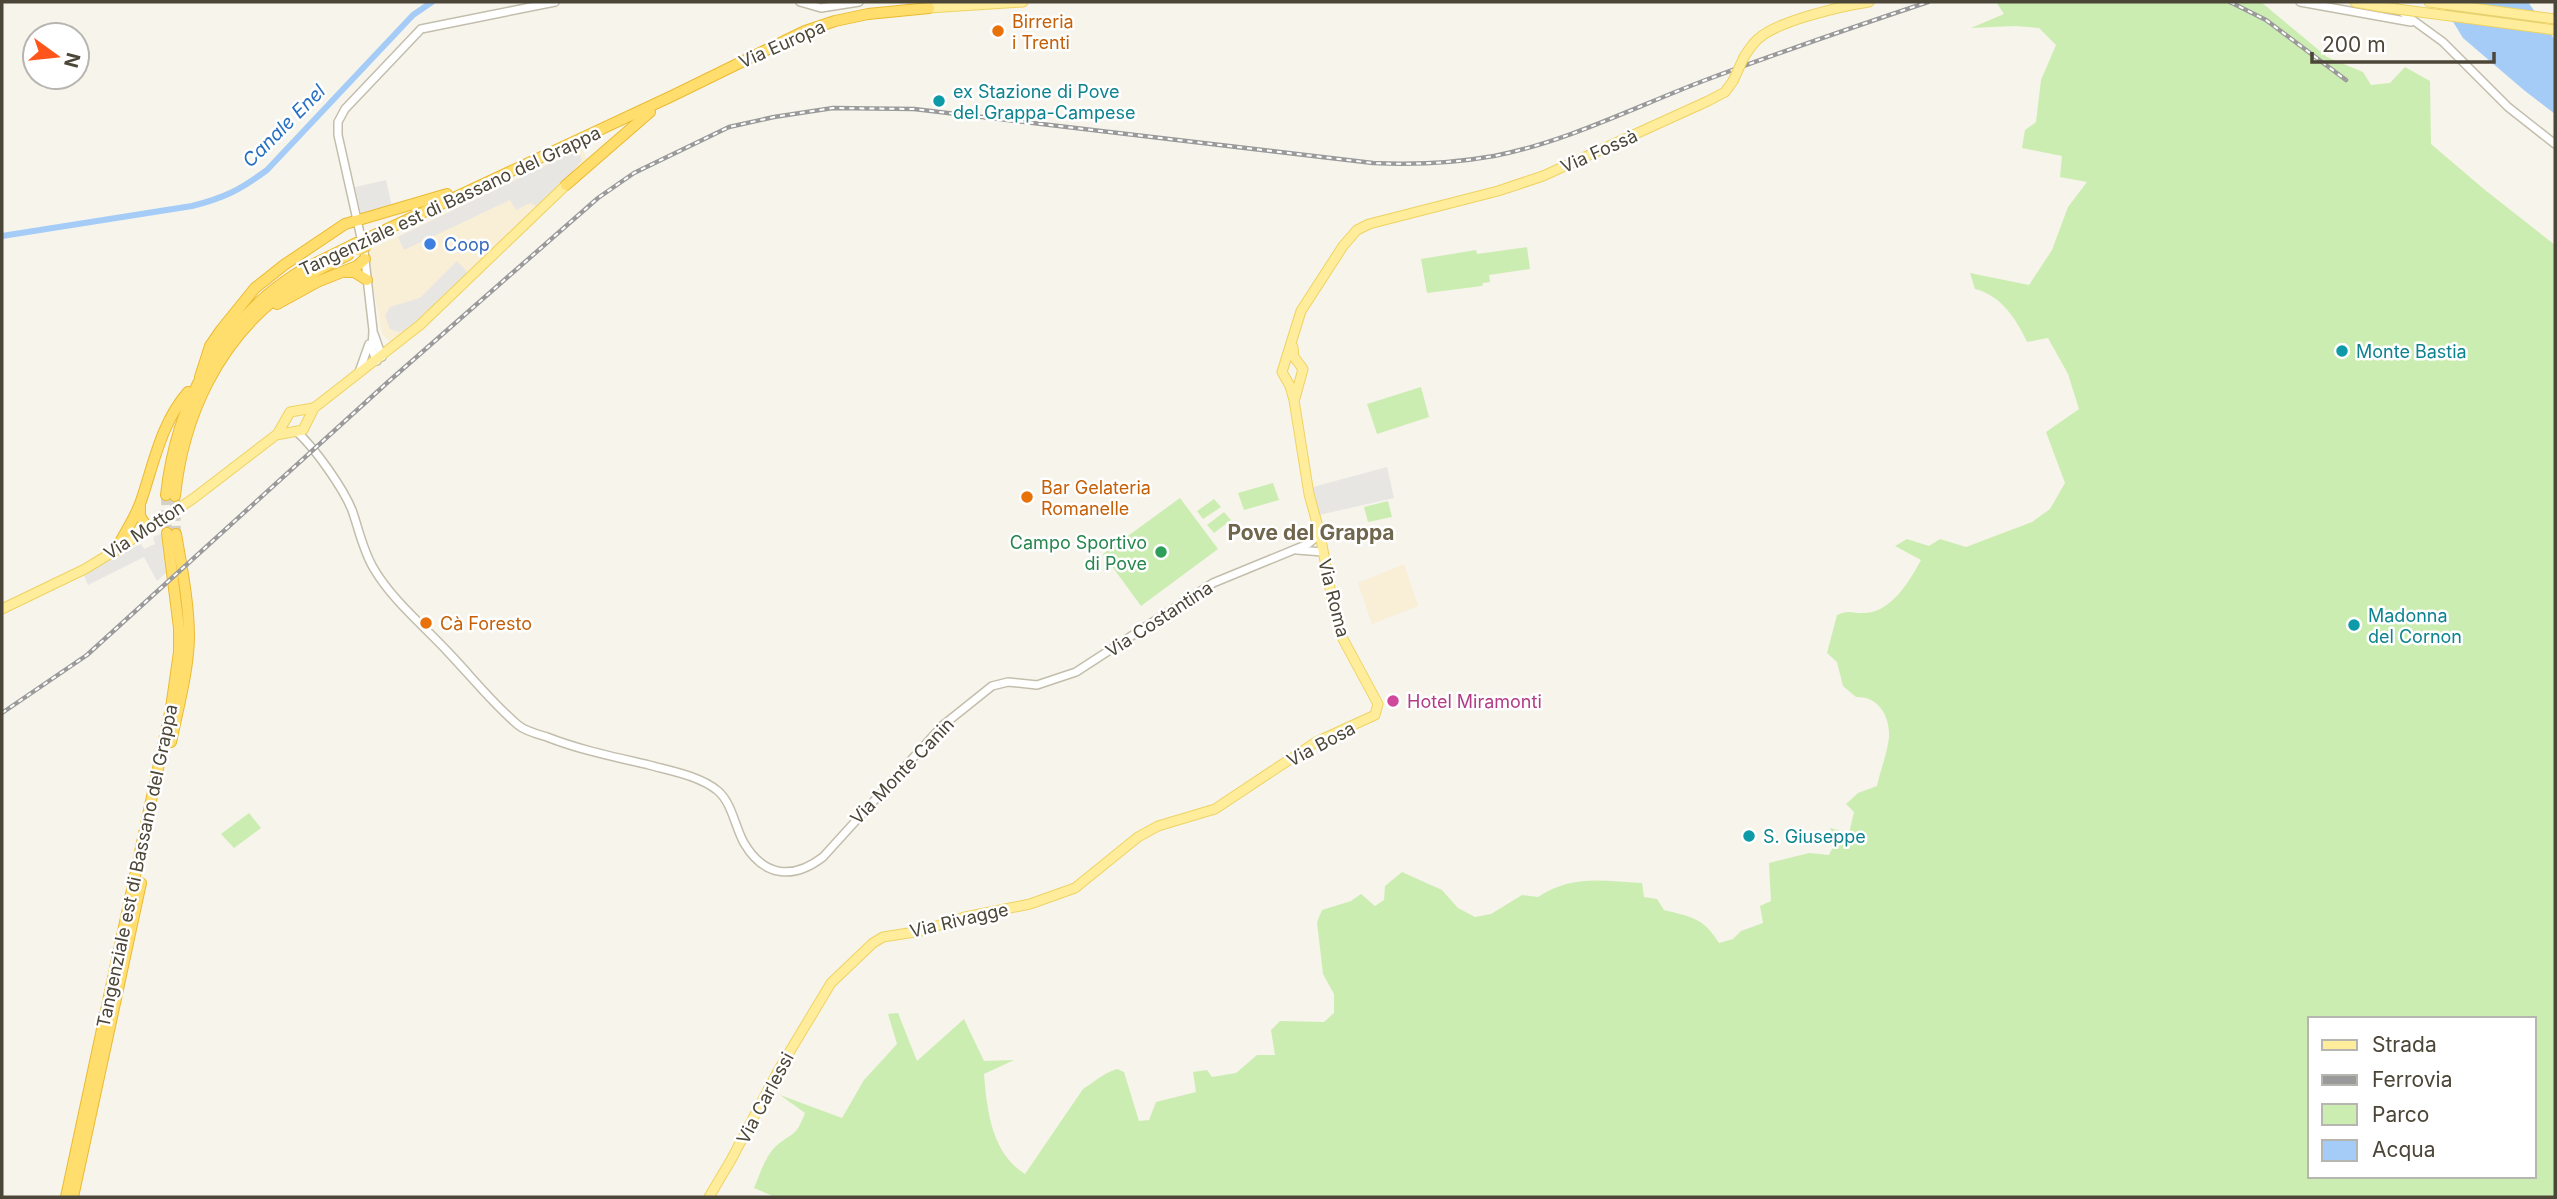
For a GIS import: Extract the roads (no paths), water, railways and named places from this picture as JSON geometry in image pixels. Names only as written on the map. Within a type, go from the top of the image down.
[{"type":"highway","name":"Via Europa","points":[[672,96],[777,44],[825,24],[928,5]]},
{"type":"highway","points":[[566,185],[619,137],[672,96]]},
{"type":"highway","name":"Tangenziale est di Bassano del Grappa","points":[[618,122],[587,141],[363,247],[296,274],[259,301],[221,344],[199,379],[186,407],[174,444],[171,496],[199,399],[220,360],[258,314],[298,282],[363,247],[471,189],[672,96]]},
{"type":"highway","points":[[116,550],[141,503],[159,443],[175,408],[199,379],[210,346],[255,288],[335,230],[356,220],[471,189]]},
{"type":"highway","points":[[346,271],[363,247]]},
{"type":"highway","points":[[258,314],[317,282],[346,271],[354,272],[367,280]]},
{"type":"highway","points":[[141,503],[140,516],[148,529]]},
{"type":"highway","name":"Tangenziale est di Bassano del Grappa","points":[[73,1197],[188,653],[187,607],[172,534]]},
{"type":"highway","name":"Tangenziale est di Bassano del Grappa","points":[[66,1197],[77,1168]]},
{"type":"main road","name":"Via Europa","points":[[928,5],[1023,2]]},
{"type":"main road","name":"Via Fossà","points":[[1455,201],[1543,176],[1708,102],[1725,92],[1751,46],[1766,33],[1848,5],[1869,2]]},
{"type":"main road","points":[[2355,2],[2555,30]]},
{"type":"main road","points":[[2429,2],[2555,19]]},
{"type":"main road","points":[[314,408],[288,414],[291,429],[307,422],[314,408],[380,359],[419,325],[566,185]]},
{"type":"main road","name":"Via Roma","points":[[1379,706],[1341,634],[1309,494],[1294,400],[1282,372],[1301,311],[1343,246],[1357,230],[1369,223],[1455,201]]},
{"type":"main road","name":"Via Roma","points":[[1292,344],[1297,361],[1303,369],[1294,400]]},
{"type":"main road","points":[[1285,363],[1297,361]]},
{"type":"main road","points":[[1287,380],[1300,378]]},
{"type":"main road","points":[[298,410],[304,414],[307,422]]},
{"type":"main road","name":"Via Motton","points":[[2,609],[85,569],[116,550],[194,498],[276,435],[291,429]]},
{"type":"main road","name":"Via Bosa","points":[[1109,859],[1158,826],[1215,809],[1316,742],[1375,715],[1379,706]]},
{"type":"main road","name":"Via Rivagge","points":[[822,998],[841,972],[883,937],[921,932],[965,917],[1030,904],[1075,888],[1109,859]]},
{"type":"main road","name":"Via Carlessi","points":[[709,1197],[778,1071],[822,998]]},
{"type":"street","points":[[380,359],[373,330],[363,247],[338,135],[338,122],[345,109],[421,29],[555,2]]},
{"type":"street","points":[[800,2],[821,8],[859,2]]},
{"type":"street","points":[[2300,2],[2415,23]]},
{"type":"street","points":[[2385,5],[2443,42],[2508,107],[2555,144]]},
{"type":"street","points":[[357,377],[373,330]]},
{"type":"street","points":[[307,422],[308,441]]},
{"type":"street","points":[[291,429],[308,441]]},
{"type":"street","name":"Via Monte Canin","points":[[308,441],[350,506],[367,555],[386,586],[482,691],[520,727],[581,749],[676,772],[709,786],[723,797],[752,854],[774,871],[800,871],[823,857],[942,726],[992,686],[1009,682],[1026,685]]},
{"type":"street","name":"Via Costantina","points":[[1026,685],[1047,684],[1076,672],[1213,583],[1308,544],[1320,534]]},
{"type":"street","name":"Via Costantina","points":[[1293,550],[1323,552]]},
{"type":"water","points":[[2441,2],[2528,2],[2555,40],[2555,114],[2463,38]]},
{"type":"waterway","name":"Canale Enel","points":[[2,236],[192,206],[240,188],[267,170],[413,15],[432,2]]},
{"type":"tunnel","points":[[166,495],[167,533]]},
{"type":"tunnel","points":[[175,496],[176,534]]},
{"type":"railway","points":[[2,713],[87,655],[388,382],[598,198],[634,173],[729,127],[833,108],[914,109],[1373,163],[1418,164],[1464,160],[1494,156],[1547,142],[1815,40],[1928,2]]},
{"type":"railway","points":[[2230,2],[2266,20],[2346,80]]},
{"type":"place","name":"Birreria i Trenti","points":[[998,31]]},
{"type":"place","name":"ex Stazione di Pove del Grappa-Campese","points":[[939,101]]},
{"type":"place","name":"Coop","points":[[430,244]]},
{"type":"place","name":"Monte Bastia","points":[[2342,351]]},
{"type":"place","name":"Bar Gelateria Romanelle","points":[[1027,497]]},
{"type":"place","name":"Campo Sportivo di Pove","points":[[1161,552]]},
{"type":"place","name":"Cà Foresto","points":[[426,623]]},
{"type":"place","name":"Madonna del Cornon","points":[[2354,625]]},
{"type":"place","name":"Hotel Miramonti","points":[[1393,701]]},
{"type":"place","name":"S. Giuseppe","points":[[1749,836]]},
{"type":"district","name":"Pove del Grappa","points":[[1311,532]]}]
